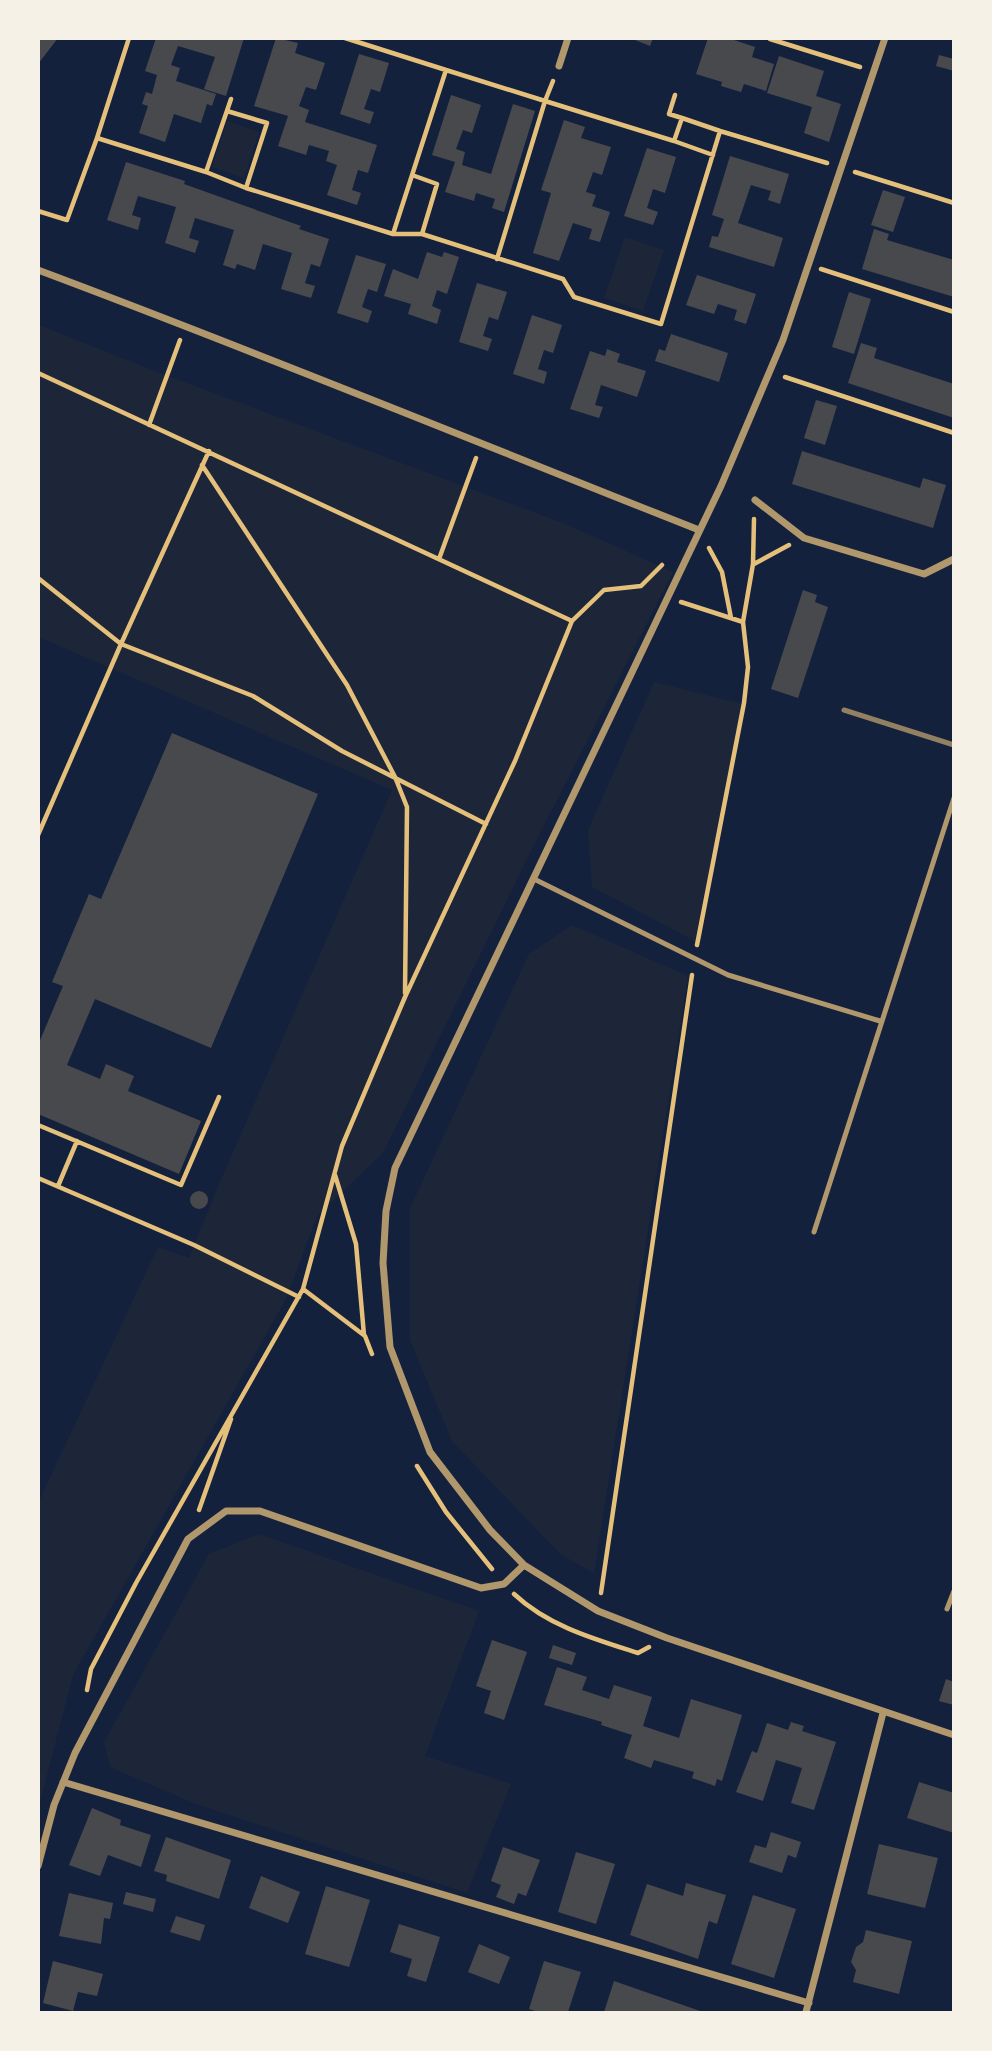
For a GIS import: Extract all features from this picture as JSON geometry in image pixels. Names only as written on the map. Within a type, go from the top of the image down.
[{"type":"street","points":[[559,66],[568,38]]},
{"type":"street","points":[[885,38],[783,340],[721,486],[395,1168],[386,1210],[383,1263],[390,1347],[430,1452],[491,1530],[524,1565],[598,1611],[667,1638],[954,1735]]},
{"type":"street","points":[[38,270],[186,325],[699,530]]},
{"type":"street","points":[[755,500],[804,538],[925,574],[954,559]]},
{"type":"street","points":[[38,1866],[63,1782],[188,1539],[226,1511],[260,1511],[481,1588],[504,1584],[524,1565]]},
{"type":"street","points":[[806,2012],[883,1713]]},
{"type":"street","points":[[63,1782],[809,2003]]},
{"type":"lane","points":[[814,1232],[954,798]]},
{"type":"lane","points":[[534,880],[728,975],[880,1021]]},
{"type":"lane","points":[[947,1609],[954,1591]]},
{"type":"path","points":[[38,211],[67,220],[129,38]]},
{"type":"path","points":[[345,38],[713,155]]},
{"type":"path","points":[[770,39],[874,71]]},
{"type":"path","points":[[497,259],[545,101],[559,66]]},
{"type":"path","points":[[393,234],[446,70]]},
{"type":"path","points":[[676,95],[669,114],[954,203]]},
{"type":"path","points":[[206,172],[231,99]]},
{"type":"path","points":[[227,111],[267,123],[246,188]]},
{"type":"path","points":[[674,141],[682,118]]},
{"type":"path","points":[[97,138],[393,234],[422,234],[564,279],[574,297],[661,324],[720,131]]},
{"type":"path","points":[[412,175],[438,184],[422,234]]},
{"type":"path","points":[[809,265],[954,312]]},
{"type":"path","points":[[149,425],[186,325]]},
{"type":"path","points":[[769,372],[954,433]]},
{"type":"path","points":[[38,373],[572,621]]},
{"type":"path","points":[[439,559],[481,445]]},
{"type":"path","points":[[38,835],[209,451]]},
{"type":"path","points":[[202,465],[347,685],[395,777],[407,807],[405,998]]},
{"type":"path","points":[[598,1611],[695,960],[744,703],[748,667],[743,622],[753,564],[755,500]]},
{"type":"path","points":[[699,530],[722,572],[731,618]]},
{"type":"path","points":[[753,564],[804,538]]},
{"type":"path","points":[[641,586],[670,558]]},
{"type":"path","points":[[38,578],[121,644],[253,696],[342,751],[486,824]]},
{"type":"path","points":[[87,1693],[91,1669],[130,1595],[299,1297],[342,1146],[405,998],[515,761],[572,621],[604,590],[641,586],[743,622]]},
{"type":"path","points":[[38,1125],[181,1185],[219,1097]]},
{"type":"path","points":[[58,1186],[77,1141]]},
{"type":"path","points":[[335,1175],[356,1244],[365,1336]]},
{"type":"path","points":[[38,1178],[194,1245],[299,1297]]},
{"type":"path","points":[[188,1539],[235,1409]]},
{"type":"shaded area","points":[[227,121],[259,132],[244,178],[212,167]]},
{"type":"shaded area","points":[[625,237],[664,250],[643,311],[604,298]]},
{"type":"shaded area","points":[[39,325],[160,373],[568,525],[673,572],[530,853],[383,1153],[317,1216],[286,1299],[73,1675],[39,1806],[39,1501],[158,1247],[189,1258],[392,790],[39,637]]},
{"type":"shaded area","points":[[654,682],[742,704],[695,941],[592,887],[588,830]]},
{"type":"shaded area","points":[[572,925],[688,976],[594,1573],[560,1554],[452,1441],[410,1340],[410,1208],[529,954]]},
{"type":"shaded area","points":[[259,1534],[479,1611],[425,1756],[511,1784],[467,1893],[196,1804],[110,1767],[104,1742],[209,1554]]},
{"type":"building","points":[[38,38],[58,38],[38,64]]},
{"type":"building","points":[[156,38],[244,38],[226,96],[204,89],[215,57],[178,46],[171,65],[180,68],[176,81],[216,94],[212,106],[207,104],[201,123],[174,114],[165,142],[139,133],[148,106],[142,104],[146,92],[152,94],[157,75],[145,71]]},
{"type":"building","points":[[276,38],[298,43],[295,53],[325,63],[316,90],[306,87],[299,106],[309,110],[305,122],[377,145],[368,173],[358,170],[352,190],[361,193],[357,205],[327,195],[337,165],[326,161],[329,151],[309,145],[306,155],[278,146],[288,116],[254,106]]},
{"type":"building","points":[[630,38],[653,38],[650,46]]},
{"type":"building","points":[[708,38],[728,38],[755,47],[752,57],[774,64],[766,91],[744,84],[741,92],[721,86],[722,82],[696,74]]},
{"type":"building","points":[[359,54],[389,63],[380,92],[371,89],[364,109],[374,112],[370,124],[340,114]]},
{"type":"building","points":[[939,55],[954,59],[954,71],[936,66]]},
{"type":"building","points":[[779,56],[824,71],[816,96],[841,104],[829,142],[804,133],[812,107],[767,93]]},
{"type":"building","points":[[451,95],[481,105],[472,133],[463,130],[456,149],[465,152],[462,165],[491,174],[513,104],[535,111],[504,212],[492,208],[495,199],[476,193],[474,201],[445,192],[455,162],[432,155]]},
{"type":"building","points":[[564,120],[585,127],[581,138],[611,147],[602,175],[593,172],[586,192],[596,195],[592,206],[610,212],[600,242],[589,239],[592,229],[573,223],[559,261],[533,253],[551,193],[541,190]]},
{"type":"building","points":[[647,148],[676,157],[665,193],[653,189],[647,208],[658,212],[653,225],[624,216]]},
{"type":"building","points":[[730,156],[789,174],[780,204],[768,200],[771,191],[751,185],[738,223],[783,238],[774,267],[709,247],[712,236],[718,237],[724,219],[712,215]]},
{"type":"building","points":[[126,162],[185,181],[184,184],[301,226],[299,229],[329,239],[320,267],[311,264],[305,283],[315,286],[311,298],[281,289],[292,253],[263,244],[255,270],[237,264],[235,269],[223,265],[234,230],[195,218],[189,238],[199,241],[195,253],[165,243],[176,207],[138,196],[132,215],[141,218],[138,230],[107,220]]},
{"type":"building","points":[[883,190],[905,197],[893,232],[871,225]]},
{"type":"building","points":[[874,229],[889,234],[887,240],[954,260],[954,297],[862,269]]},
{"type":"building","points":[[427,252],[442,257],[444,252],[459,257],[447,294],[437,290],[432,306],[441,310],[437,324],[408,314],[411,304],[384,296],[393,269],[418,279]]},
{"type":"building","points":[[356,255],[386,264],[377,292],[368,289],[362,307],[372,311],[368,323],[337,313]]},
{"type":"building","points":[[697,275],[756,294],[746,324],[734,320],[737,310],[718,304],[714,314],[686,305]]},
{"type":"building","points":[[477,283],[507,292],[498,320],[489,317],[483,336],[492,339],[488,351],[459,342]]},
{"type":"building","points":[[849,292],[871,299],[854,354],[832,347]]},
{"type":"building","points":[[532,315],[562,325],[553,353],[544,350],[538,369],[547,372],[544,384],[513,374]]},
{"type":"building","points":[[671,334],[728,353],[719,382],[655,361],[659,349],[665,351]]},
{"type":"building","points":[[861,343],[877,348],[874,358],[954,384],[954,418],[848,383]]},
{"type":"building","points":[[607,349],[620,354],[617,362],[646,371],[637,397],[601,385],[595,405],[603,407],[599,418],[570,409],[590,351],[605,356]]},
{"type":"building","points":[[816,400],[837,406],[825,445],[804,438]]},
{"type":"building","points":[[802,451],[920,488],[923,478],[946,485],[933,528],[792,484]]},
{"type":"building","points":[[803,590],[817,595],[815,602],[828,607],[798,698],[771,689]]},
{"type":"building","points":[[172,733],[318,794],[211,1048],[95,999],[67,1065],[100,1079],[106,1064],[134,1076],[128,1091],[201,1121],[179,1174],[38,1114],[38,1045],[63,986],[52,982],[89,894],[101,899]]},
{"type":"building","points":[[199,1191],[205,1194],[208,1200],[205,1206],[199,1209],[193,1206],[190,1200],[193,1194]]},
{"type":"building","points":[[492,1640],[527,1652],[504,1720],[484,1713],[491,1691],[476,1686]]},
{"type":"building","points":[[553,1645],[576,1653],[572,1665],[549,1658]]},
{"type":"building","points":[[557,1667],[587,1677],[582,1690],[609,1699],[614,1685],[652,1697],[643,1726],[679,1738],[691,1699],[742,1715],[722,1781],[717,1779],[715,1786],[692,1778],[694,1772],[654,1760],[651,1768],[624,1758],[632,1735],[601,1725],[602,1722],[544,1705]]},
{"type":"building","points":[[946,1679],[954,1682],[954,1705],[939,1701]]},
{"type":"building","points":[[791,1722],[804,1726],[802,1731],[836,1742],[814,1810],[791,1803],[802,1768],[776,1760],[763,1801],[736,1792],[752,1751],[757,1753],[767,1723],[788,1730]]},
{"type":"building","points":[[919,1782],[954,1793],[954,1833],[907,1818]]},
{"type":"building","points":[[92,1808],[121,1820],[120,1825],[151,1835],[141,1867],[108,1855],[100,1876],[69,1865]]},
{"type":"building","points":[[771,1832],[801,1842],[796,1858],[788,1855],[782,1873],[749,1862],[755,1845],[766,1848]]},
{"type":"building","points":[[166,1837],[231,1860],[219,1899],[166,1881],[167,1875],[154,1871]]},
{"type":"building","points":[[879,1844],[938,1858],[925,1908],[867,1894]]},
{"type":"building","points":[[503,1847],[540,1860],[526,1896],[518,1893],[514,1904],[496,1897],[501,1885],[491,1881]]},
{"type":"building","points":[[576,1852],[615,1864],[596,1924],[558,1912]]},
{"type":"building","points":[[261,1876],[300,1892],[288,1923],[249,1908]]},
{"type":"building","points":[[686,1883],[726,1895],[717,1924],[709,1921],[698,1959],[630,1935],[647,1884],[683,1896]]},
{"type":"building","points":[[326,1886],[370,1900],[349,1967],[305,1954]]},
{"type":"building","points":[[126,1892],[156,1899],[153,1912],[123,1904]]},
{"type":"building","points":[[69,1893],[113,1903],[110,1919],[104,1918],[101,1944],[59,1936]]},
{"type":"building","points":[[753,1895],[796,1909],[774,1978],[731,1964]]},
{"type":"building","points":[[176,1916],[205,1925],[200,1941],[170,1932]]},
{"type":"building","points":[[399,1924],[440,1937],[426,1982],[407,1976],[412,1959],[390,1952]]},
{"type":"building","points":[[866,1930],[912,1941],[899,1994],[853,1982],[856,1970],[851,1962],[856,1947],[863,1942]]},
{"type":"building","points":[[479,1944],[510,1957],[499,1984],[468,1972]]},
{"type":"building","points":[[53,1961],[103,1974],[97,1996],[78,1992],[73,2011],[43,2003]]},
{"type":"building","points":[[544,1961],[581,1972],[568,2012],[538,2012],[529,2009]]},
{"type":"building","points":[[614,1981],[703,2012],[604,2012]]},
{"type":"railway","points":[[844,710],[954,745]]}]
